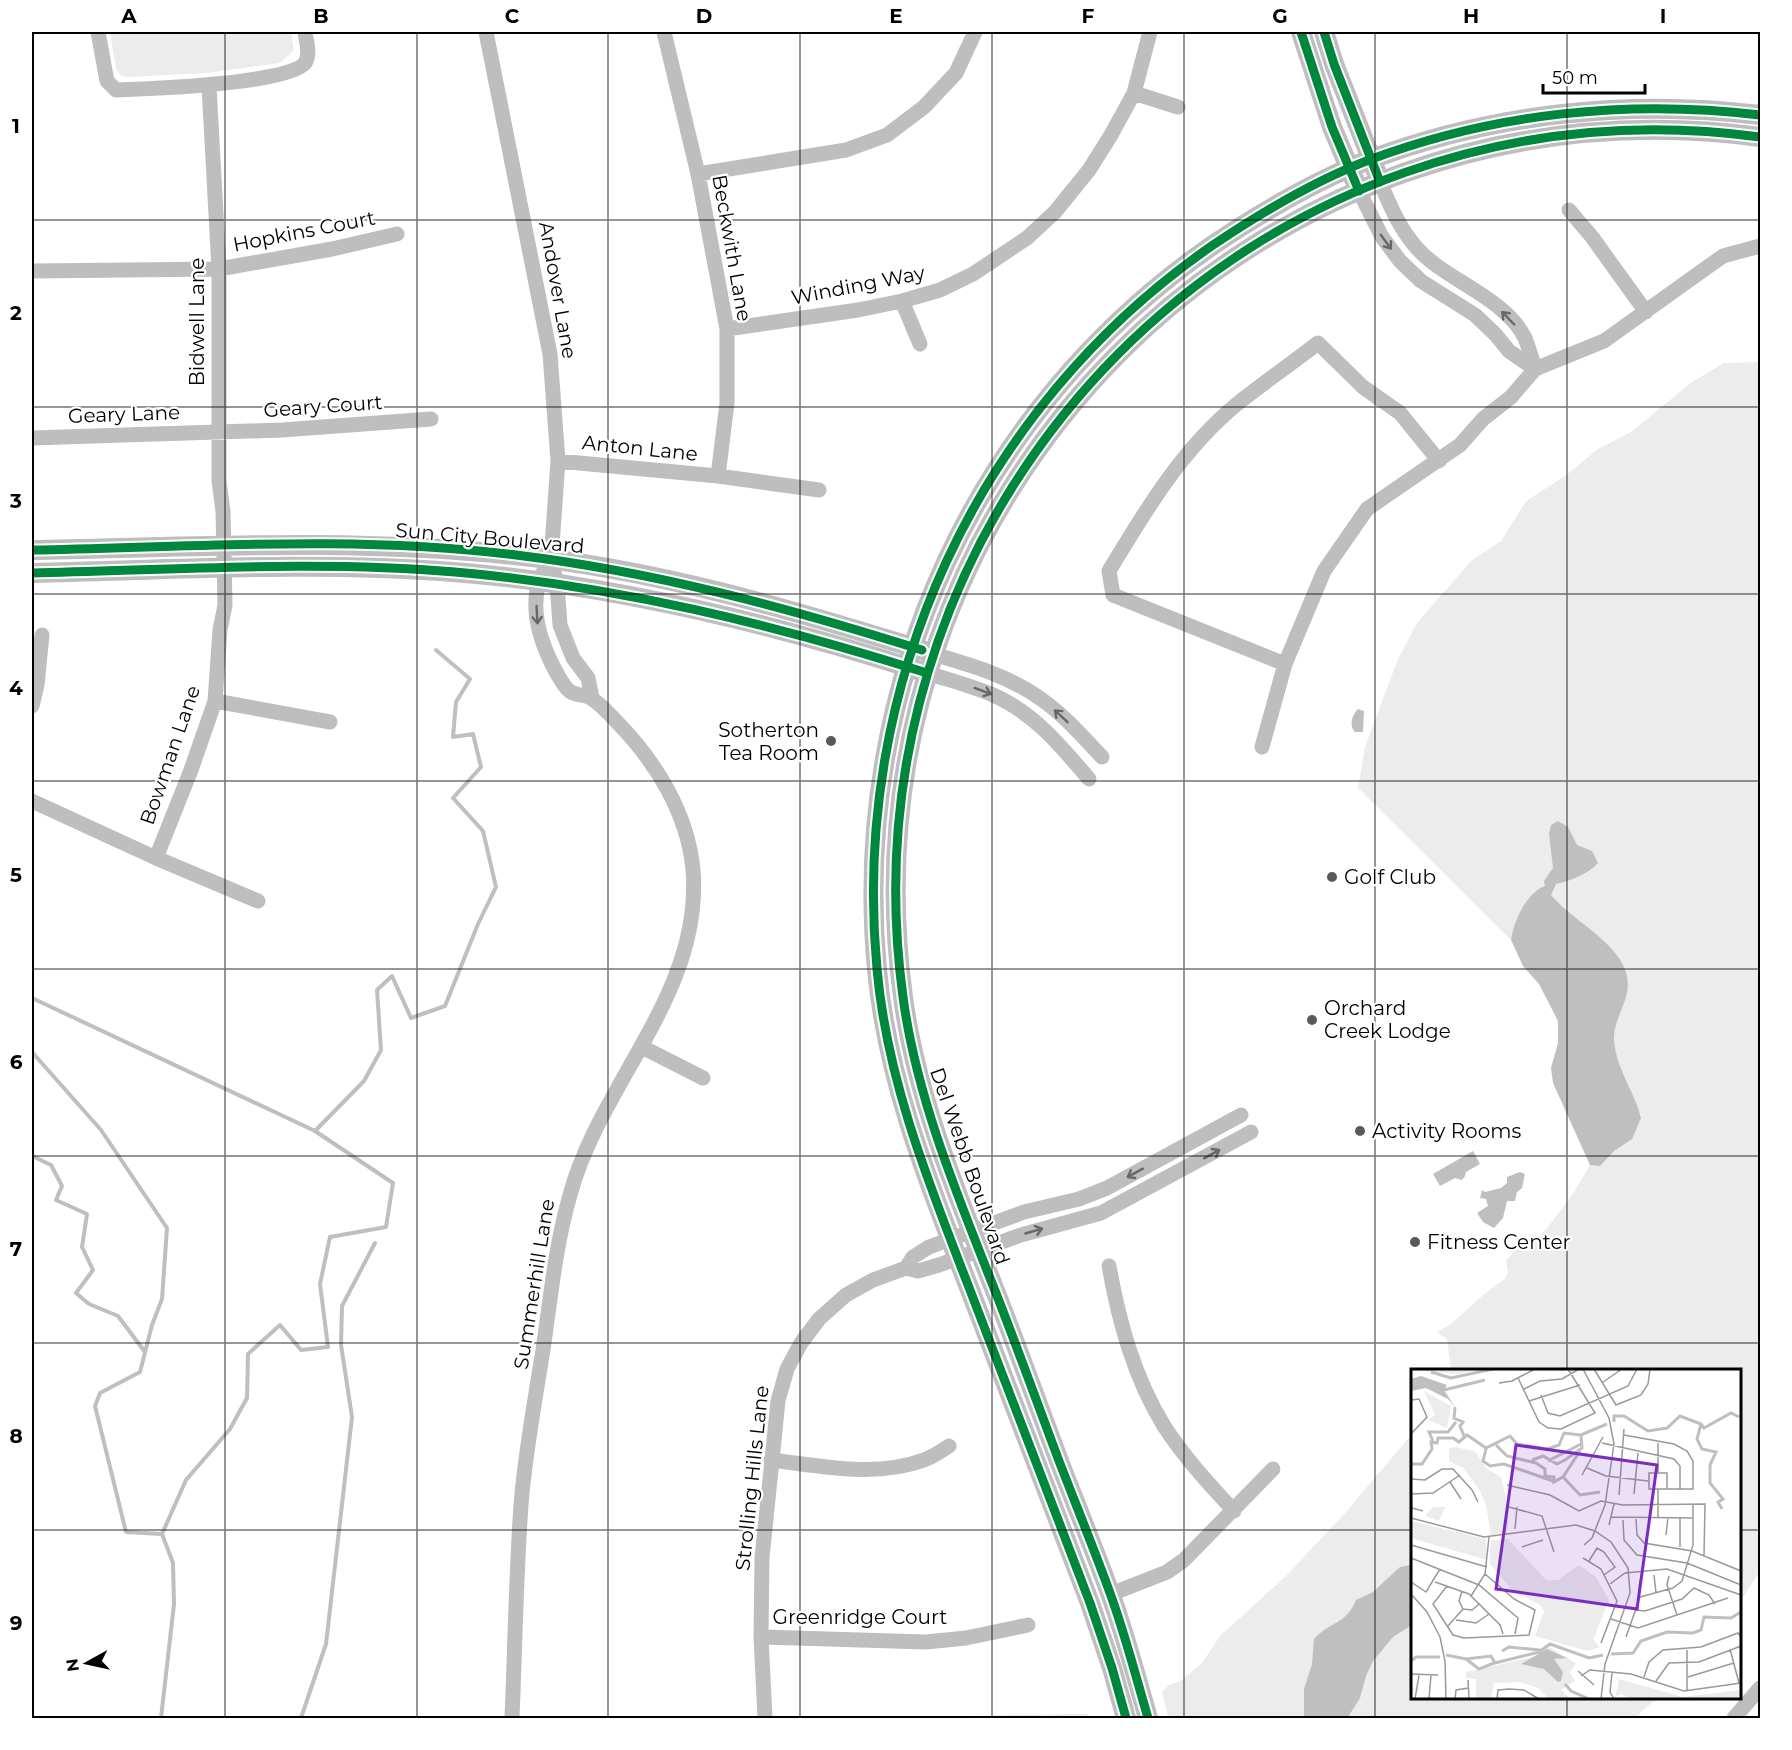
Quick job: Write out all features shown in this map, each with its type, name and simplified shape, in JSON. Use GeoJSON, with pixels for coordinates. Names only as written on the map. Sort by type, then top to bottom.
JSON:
{"type":"FeatureCollection","features":[{"type":"Feature","properties":{"kind":"street"},"geometry":{"type":"LineString","coordinates":[[98,32],[107,81],[116,90],[209,86],[288,72],[303,65],[308,57],[305,32]]}},
{"type":"Feature","properties":{"kind":"street","name":"Andover Lane"},"geometry":{"type":"LineString","coordinates":[[486,32],[550,354],[558,461],[551,560]]}},
{"type":"Feature","properties":{"kind":"street","name":"Beckwith Lane"},"geometry":{"type":"LineString","coordinates":[[664,32],[698,174],[727,329],[727,403],[718,476]]}},
{"type":"Feature","properties":{"kind":"street"},"geometry":{"type":"LineString","coordinates":[[698,174],[846,150],[887,135],[924,107],[956,73],[975,32]]}},
{"type":"Feature","properties":{"kind":"street","name":"Winding Way"},"geometry":{"type":"LineString","coordinates":[[727,329],[902,301],[940,290],[973,274],[1027,238],[1054,212],[1089,170],[1134,93],[1150,32]]}},
{"type":"Feature","properties":{"kind":"street"},"geometry":{"type":"LineString","coordinates":[[1301,32],[1332,127],[1378,230],[1400,261],[1421,281],[1475,315],[1509,351],[1535,369]]}},
{"type":"Feature","properties":{"kind":"street"},"geometry":{"type":"LineString","coordinates":[[1324,32],[1334,64],[1380,182],[1400,226],[1416,247],[1435,265],[1488,299],[1511,320],[1525,337],[1535,369]]}},
{"type":"Feature","properties":{"kind":"street","name":"Bidwell Lane"},"geometry":{"type":"LineString","coordinates":[[209,86],[219,269],[219,481],[224,557]]}},
{"type":"Feature","properties":{"kind":"street"},"geometry":{"type":"LineString","coordinates":[[1134,93],[1178,107]]}},
{"type":"Feature","properties":{"kind":"street","name":"Del Webb Boulevard"},"geometry":{"type":"LineString","coordinates":[[1126,1719],[1090,1603],[912,1135],[897,1083],[881,1007],[873,885],[878,800],[884,753],[894,710],[925,610],[949,555],[981,495],[1026,427],[1073,368],[1104,336],[1168,278],[1273,207],[1371,159],[1469,130],[1512,121],[1576,112],[1649,107],[1715,109],[1761,115]]}},
{"type":"Feature","properties":{"kind":"street","name":"Del Webb Boulevard"},"geometry":{"type":"LineString","coordinates":[[1148,1719],[1111,1594],[934,1128],[919,1079],[903,1002],[896,938],[895,885],[901,792],[911,736],[927,673],[946,617],[973,555],[1000,506],[1044,440],[1092,381],[1152,321],[1216,270],[1283,227],[1380,182],[1439,161],[1516,143],[1578,134],[1651,129],[1761,137]]}},
{"type":"Feature","properties":{"kind":"street"},"geometry":{"type":"LineString","coordinates":[[1569,210],[1592,237],[1646,312]]}},
{"type":"Feature","properties":{"kind":"street","name":"Hopkins Court"},"geometry":{"type":"LineString","coordinates":[[32,271],[219,269],[332,249],[397,234]]}},
{"type":"Feature","properties":{"kind":"street"},"geometry":{"type":"LineString","coordinates":[[1262,747],[1285,664],[1324,571],[1367,509],[1460,445],[1483,419],[1510,397],[1535,369],[1604,341],[1723,256],[1761,246]]}},
{"type":"Feature","properties":{"kind":"street"},"geometry":{"type":"LineString","coordinates":[[902,301],[920,344]]}},
{"type":"Feature","properties":{"kind":"street"},"geometry":{"type":"LineString","coordinates":[[1285,664],[1113,594],[1109,571],[1154,496],[1193,448],[1236,405],[1318,343],[1363,387],[1400,413],[1439,461]]}},
{"type":"Feature","properties":{"kind":"street","name":"Geary Court"},"geometry":{"type":"LineString","coordinates":[[219,432],[431,420]]}},
{"type":"Feature","properties":{"kind":"street","name":"Geary Lane"},"geometry":{"type":"LineString","coordinates":[[32,438],[219,432]]}},
{"type":"Feature","properties":{"kind":"street","name":"Anton Lane"},"geometry":{"type":"LineString","coordinates":[[558,461],[718,476],[819,489]]}},
{"type":"Feature","properties":{"kind":"street","name":"Sun City Boulevard"},"geometry":{"type":"LineString","coordinates":[[32,573],[224,557],[325,544],[408,546],[503,554],[637,573],[692,585],[813,617],[933,654]]}},
{"type":"Feature","properties":{"kind":"street","name":"Sun City Boulevard"},"geometry":{"type":"LineString","coordinates":[[32,550],[224,557],[325,567],[456,572],[548,583],[687,606],[868,654],[927,673]]}},
{"type":"Feature","properties":{"kind":"street","name":"Bowman Lane"},"geometry":{"type":"LineString","coordinates":[[156,858],[191,770],[215,701],[220,630],[225,605],[224,557]]}},
{"type":"Feature","properties":{"kind":"street","name":"Summerhill Lane"},"geometry":{"type":"LineString","coordinates":[[512,1719],[521,1503],[557,1252],[570,1194],[588,1145],[642,1047],[683,958],[692,918],[693,870],[685,830],[670,793],[648,758],[618,723],[592,698],[570,692],[558,676],[547,653],[540,634],[536,611],[548,583],[551,560]]}},
{"type":"Feature","properties":{"kind":"street","name":"Summerhill Lane"},"geometry":{"type":"LineString","coordinates":[[548,583],[563,635],[576,663],[588,678],[592,698]]}},
{"type":"Feature","properties":{"kind":"street"},"geometry":{"type":"LineString","coordinates":[[32,706],[37,685],[42,635]]}},
{"type":"Feature","properties":{"kind":"street"},"geometry":{"type":"LineString","coordinates":[[933,654],[1001,676],[1022,686],[1060,714],[1102,757]]}},
{"type":"Feature","properties":{"kind":"street"},"geometry":{"type":"LineString","coordinates":[[927,673],[993,695],[1012,705],[1046,730],[1089,779]]}},
{"type":"Feature","properties":{"kind":"street"},"geometry":{"type":"LineString","coordinates":[[215,701],[330,722]]}},
{"type":"Feature","properties":{"kind":"street"},"geometry":{"type":"LineString","coordinates":[[32,801],[156,858],[258,901]]}},
{"type":"Feature","properties":{"kind":"street"},"geometry":{"type":"LineString","coordinates":[[642,1047],[703,1078]]}},
{"type":"Feature","properties":{"kind":"street","name":"Strolling Hills Lane"},"geometry":{"type":"LineString","coordinates":[[906,1268],[913,1257],[929,1247],[1024,1212],[1079,1199],[1107,1188],[1241,1114]]}},
{"type":"Feature","properties":{"kind":"street","name":"Strolling Hills Lane"},"geometry":{"type":"LineString","coordinates":[[765,1719],[761,1637],[762,1558],[778,1401],[787,1368],[801,1343],[819,1319],[846,1296],[873,1280],[906,1268],[918,1271],[1037,1230],[1101,1214],[1251,1132]]}},
{"type":"Feature","properties":{"kind":"street"},"geometry":{"type":"LineString","coordinates":[[1109,1266],[1117,1314],[1126,1343],[1163,1425],[1190,1462],[1234,1511]]}},
{"type":"Feature","properties":{"kind":"street"},"geometry":{"type":"LineString","coordinates":[[771,1460],[861,1471],[894,1469],[926,1460],[949,1446]]}},
{"type":"Feature","properties":{"kind":"street"},"geometry":{"type":"LineString","coordinates":[[1111,1594],[1167,1572],[1184,1560],[1273,1469]]}},
{"type":"Feature","properties":{"kind":"street","name":"Greenridge Court"},"geometry":{"type":"LineString","coordinates":[[761,1637],[926,1642],[966,1638],[1028,1625]]}},
{"type":"Feature","properties":{"kind":"street"},"geometry":{"type":"LineString","coordinates":[[1734,1719],[1761,1688]]}},
{"type":"Feature","properties":{"kind":"shaded area"},"geometry":{"type":"Polygon","coordinates":[[[110,32],[291,32],[294,50],[280,63],[206,73],[130,77],[121,76],[116,69],[110,32]]]}},
{"type":"Feature","properties":{"kind":"shaded area"},"geometry":{"type":"Polygon","coordinates":[[[1760,362],[1760,1571],[1741,1600],[1741,1369],[1451,1369],[1447,1339],[1437,1332],[1451,1324],[1504,1279],[1508,1273],[1506,1261],[1523,1241],[1538,1238],[1548,1227],[1572,1195],[1590,1165],[1576,1015],[1511,940],[1358,788],[1365,747],[1398,659],[1417,623],[1471,561],[1501,541],[1526,501],[1565,476],[1598,449],[1631,432],[1692,382],[1724,363],[1760,362]]]}},
{"type":"Feature","properties":{"kind":"shaded area"},"geometry":{"type":"Polygon","coordinates":[[[1358,709],[1364,711],[1363,732],[1355,732],[1352,726],[1353,717],[1358,709]]]}},
{"type":"Feature","properties":{"kind":"shaded area"},"geometry":{"type":"Polygon","coordinates":[[[1558,821],[1568,827],[1577,845],[1592,851],[1598,863],[1578,876],[1556,884],[1551,895],[1609,946],[1623,965],[1627,976],[1626,995],[1615,1030],[1615,1051],[1641,1118],[1632,1139],[1614,1151],[1600,1166],[1590,1165],[1553,1083],[1551,1068],[1558,1043],[1558,1021],[1539,984],[1523,966],[1511,940],[1522,908],[1532,895],[1545,886],[1544,881],[1553,868],[1549,834],[1551,825],[1558,821]]]}},
{"type":"Feature","properties":{"kind":"shaded area"},"geometry":{"type":"Polygon","coordinates":[[[1473,1151],[1480,1164],[1466,1172],[1462,1180],[1455,1178],[1440,1186],[1433,1174],[1473,1151]]]}},
{"type":"Feature","properties":{"kind":"shaded area"},"geometry":{"type":"Polygon","coordinates":[[[1520,1172],[1525,1174],[1522,1188],[1517,1192],[1515,1201],[1507,1201],[1503,1218],[1494,1228],[1483,1222],[1477,1213],[1488,1206],[1486,1199],[1480,1198],[1482,1190],[1485,1192],[1501,1188],[1507,1183],[1507,1177],[1520,1172]]]}},
{"type":"Feature","properties":{"kind":"shaded area"},"geometry":{"type":"Polygon","coordinates":[[[1411,1435],[1411,1699],[1656,1699],[1635,1718],[1168,1718],[1162,1692],[1169,1685],[1182,1680],[1202,1663],[1220,1636],[1286,1576],[1345,1513],[1411,1435]]]}},
{"type":"Feature","properties":{"kind":"shaded area"},"geometry":{"type":"Polygon","coordinates":[[[1411,1565],[1411,1626],[1393,1637],[1373,1661],[1360,1698],[1347,1718],[1304,1718],[1304,1689],[1312,1664],[1314,1639],[1348,1614],[1356,1600],[1373,1592],[1400,1567],[1411,1565]]]}},
{"type":"Feature","properties":{"kind":"shaded area"},"geometry":{"type":"Polygon","coordinates":[[[1087,1714],[1091,1718],[935,1718],[964,1716],[1087,1714]]]}},
{"type":"Feature","properties":{"kind":"waterway"},"geometry":{"type":"LineString","coordinates":[[161,1718],[174,1604],[173,1563],[162,1534],[186,1480],[230,1429],[247,1398],[248,1354],[280,1325],[301,1350],[328,1347],[320,1284],[330,1237],[386,1227],[393,1183],[315,1131],[364,1081],[381,1050],[377,990],[392,976],[411,1018],[445,1006],[478,924],[496,887],[483,831],[453,798],[481,767],[473,734],[453,737],[456,702],[470,679],[436,650]]}},
{"type":"Feature","properties":{"kind":"waterway"},"geometry":{"type":"LineString","coordinates":[[32,998],[315,1131]]}},
{"type":"Feature","properties":{"kind":"waterway"},"geometry":{"type":"LineString","coordinates":[[32,1052],[101,1130],[167,1228],[162,1299],[152,1325],[140,1372],[100,1393],[95,1406],[126,1532],[162,1534]]}},
{"type":"Feature","properties":{"kind":"waterway"},"geometry":{"type":"LineString","coordinates":[[32,1156],[51,1165],[62,1186],[56,1200],[87,1214],[82,1247],[93,1270],[76,1293],[89,1304],[118,1316],[145,1352]]}},
{"type":"Feature","properties":{"kind":"waterway"},"geometry":{"type":"LineString","coordinates":[[301,1718],[326,1644],[352,1417],[341,1345],[342,1306],[375,1243]]}},
{"type":"Feature","properties":{"kind":"cycle path"},"geometry":{"type":"LineString","coordinates":[[1301,32],[1332,127],[1359,191]]}},
{"type":"Feature","properties":{"kind":"cycle path"},"geometry":{"type":"LineString","coordinates":[[1324,32],[1334,64],[1380,182]]}},
{"type":"Feature","properties":{"kind":"cycle path"},"geometry":{"type":"LineString","coordinates":[[1126,1718],[1090,1603],[912,1133],[900,1093],[882,1011],[877,969],[874,863],[885,759],[909,658],[946,562],[996,471],[1057,387],[1130,311],[1213,245],[1289,198],[1369,160],[1416,144],[1513,121],[1612,110],[1711,110],[1760,115]]}},
{"type":"Feature","properties":{"kind":"cycle path"},"geometry":{"type":"LineString","coordinates":[[1148,1718],[1110,1593],[938,1140],[909,1033],[903,997],[900,814],[938,642],[1012,487],[1118,354],[1251,247],[1405,172],[1577,134],[1760,137]]}},
{"type":"Feature","properties":{"kind":"cycle path"},"geometry":{"type":"LineString","coordinates":[[32,550],[335,544],[396,545],[516,555],[671,581],[772,606],[922,650]]}},
{"type":"Feature","properties":{"kind":"cycle path"},"geometry":{"type":"LineString","coordinates":[[32,573],[297,566],[403,568],[515,578],[694,609],[753,623],[927,673]]}},
{"type":"Feature","properties":{"kind":"place","name":"Sotherton Tea Room"},"geometry":{"type":"Point","coordinates":[831,741]}},
{"type":"Feature","properties":{"kind":"place","name":"Golf Club"},"geometry":{"type":"Point","coordinates":[1332,877]}},
{"type":"Feature","properties":{"kind":"place","name":"Orchard Creek Lodge"},"geometry":{"type":"Point","coordinates":[1312,1020]}},
{"type":"Feature","properties":{"kind":"place","name":"Activity Rooms"},"geometry":{"type":"Point","coordinates":[1360,1131]}},
{"type":"Feature","properties":{"kind":"place","name":"Fitness Center"},"geometry":{"type":"Point","coordinates":[1415,1242]}}]}
